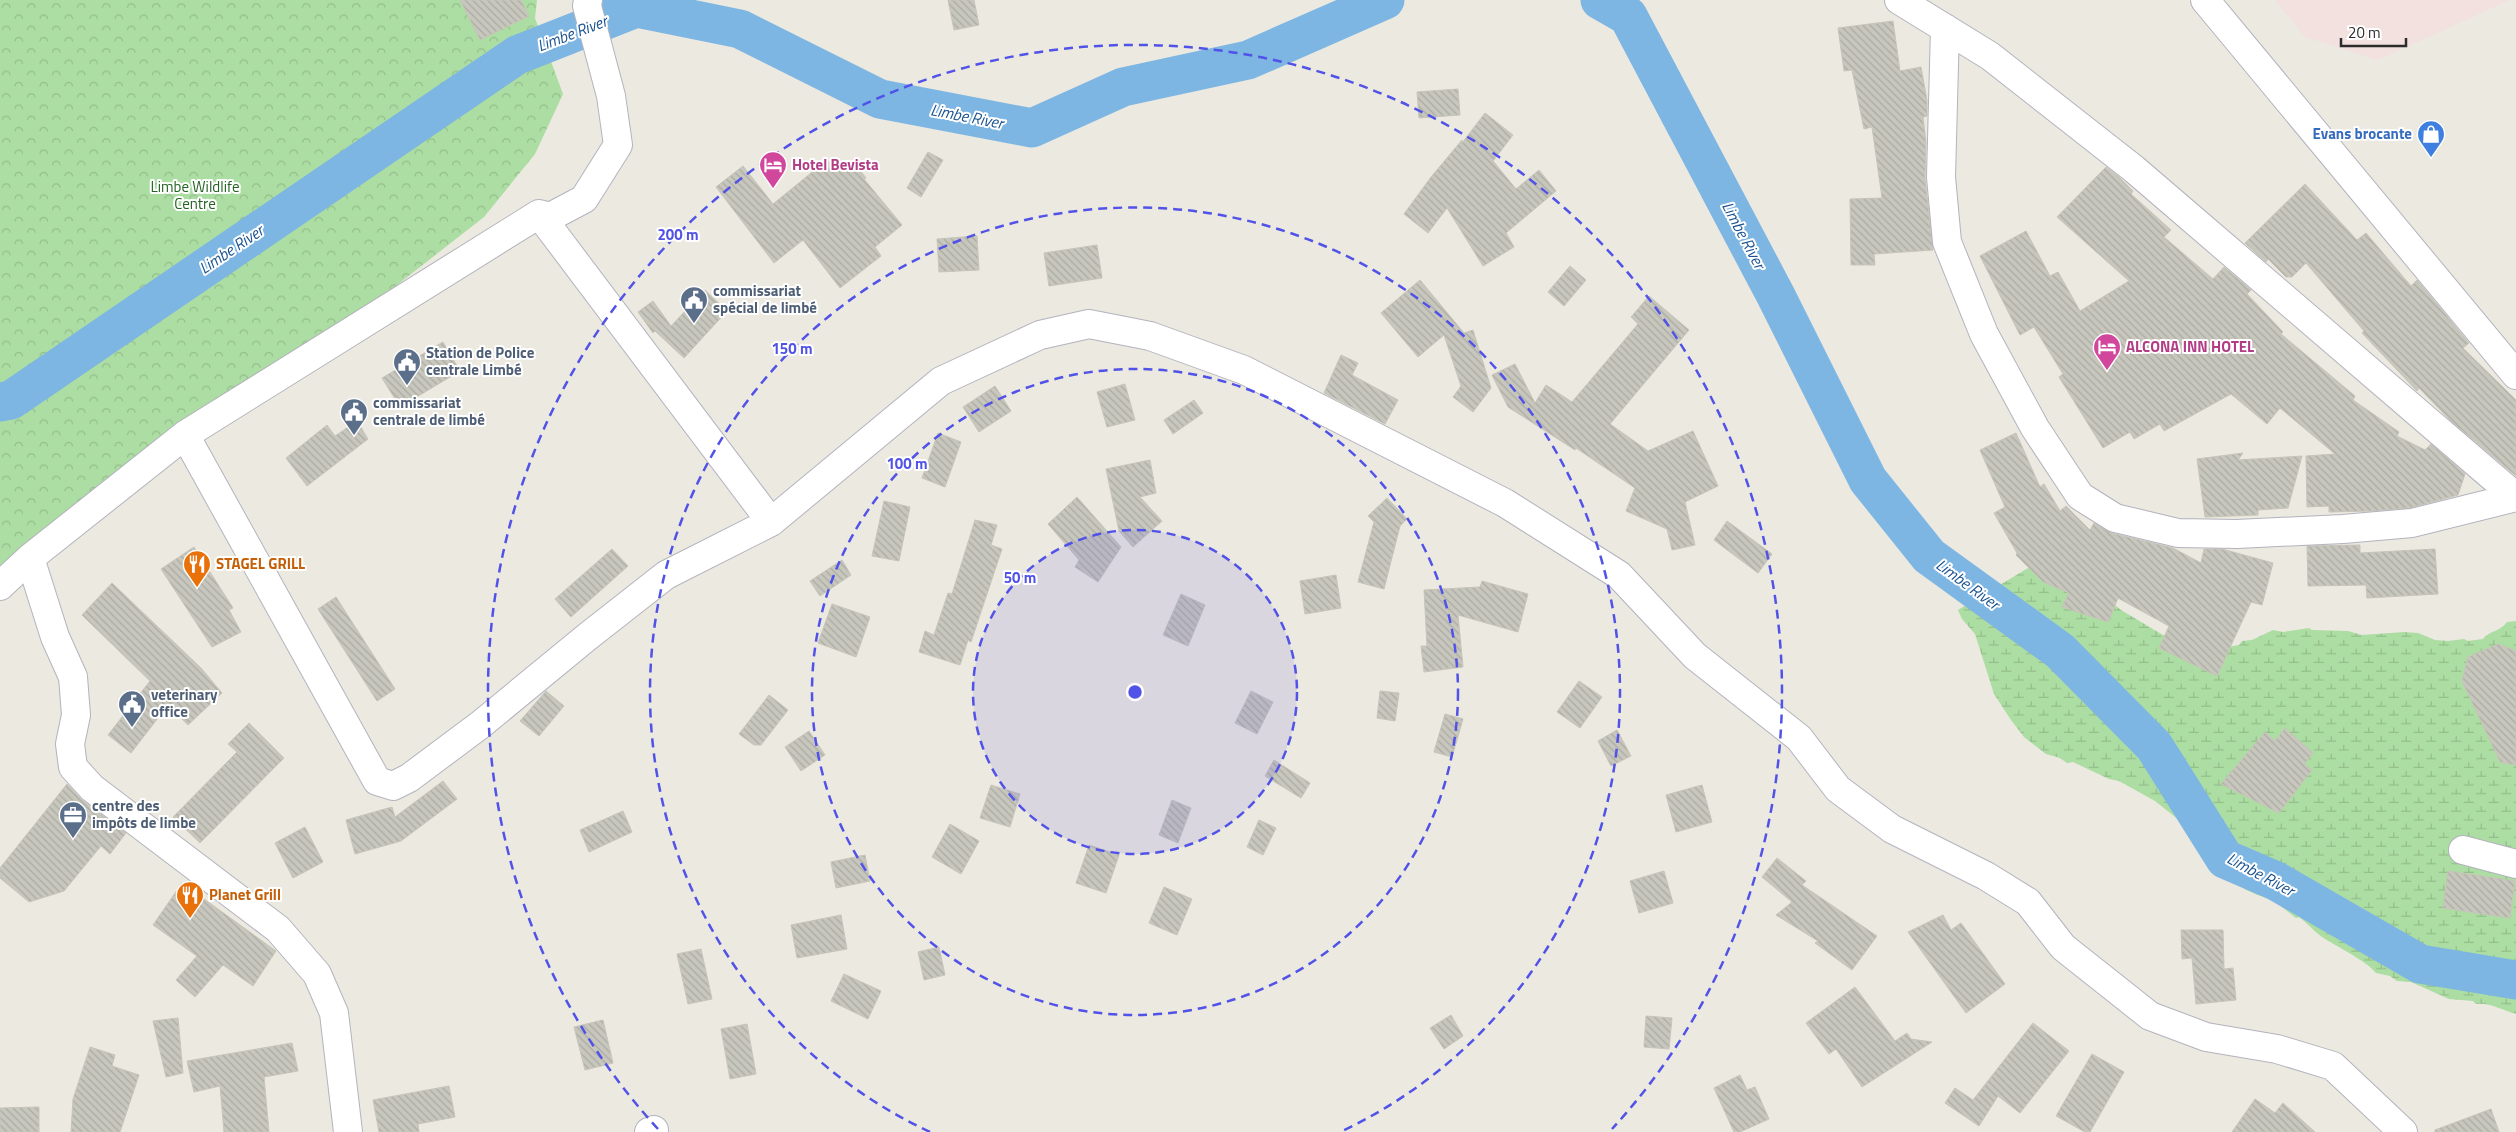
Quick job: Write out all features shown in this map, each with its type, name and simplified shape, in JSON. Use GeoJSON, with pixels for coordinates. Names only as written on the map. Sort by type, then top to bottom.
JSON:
{"type":"FeatureCollection","features":[{"type":"Feature","properties":{"kind":"street"},"geometry":{"type":"LineString","coordinates":[[1899,0],[1990,56],[2134,169],[2516,497]]}},
{"type":"Feature","properties":{"kind":"street"},"geometry":{"type":"LineString","coordinates":[[2205,0],[2515,371]]}},
{"type":"Feature","properties":{"kind":"street"},"geometry":{"type":"LineString","coordinates":[[0,586],[30,558],[185,435],[539,214],[550,217],[584,199],[618,145],[602,57],[588,3]]}},
{"type":"Feature","properties":{"kind":"street"},"geometry":{"type":"LineString","coordinates":[[1945,28],[1941,177],[1948,242],[1984,334],[2035,428],[2080,496],[2115,518],[2178,532],[2237,534],[2343,529],[2412,523],[2516,497]]}},
{"type":"Feature","properties":{"kind":"street"},"geometry":{"type":"LineString","coordinates":[[539,214],[771,522]]}},
{"type":"Feature","properties":{"kind":"street"},"geometry":{"type":"LineString","coordinates":[[185,435],[377,782],[393,786],[410,778],[480,725],[666,575],[771,522],[941,381],[1040,334],[1089,324],[1150,336],[1244,370],[1505,503],[1619,575],[1695,656],[1799,738],[1838,789],[1892,829],[1986,876],[2028,902],[2063,947],[2150,1016],[2206,1037],[2277,1049],[2333,1066],[2403,1132]]}},
{"type":"Feature","properties":{"kind":"street"},"geometry":{"type":"LineString","coordinates":[[30,558],[55,637],[73,677],[76,714],[70,744],[73,767],[92,788],[278,929],[317,974],[334,1013],[348,1132]]}},
{"type":"Feature","properties":{"kind":"street"},"geometry":{"type":"LineString","coordinates":[[2463,850],[2516,864]]}},
{"type":"Feature","properties":{"kind":"shaded area"},"geometry":{"type":"Polygon","coordinates":[[[2275,0],[2510,0],[2378,60],[2305,37],[2275,0]]]}},
{"type":"Feature","properties":{"kind":"green space","name":"Limbe Wildlife Centre"},"geometry":{"type":"Polygon","coordinates":[[[0,0],[537,0],[535,18],[563,94],[535,154],[484,217],[0,595],[0,0]]]}},
{"type":"Feature","properties":{"kind":"green space"},"geometry":{"type":"Polygon","coordinates":[[[2053,553],[2121,610],[2163,635],[2211,650],[2239,645],[2242,641],[2252,640],[2273,630],[2283,632],[2309,628],[2312,630],[2348,631],[2362,635],[2418,633],[2435,640],[2464,639],[2468,641],[2483,639],[2507,622],[2516,621],[2516,1014],[2492,1005],[2449,999],[2411,982],[2397,981],[2390,976],[2376,973],[2359,959],[2322,937],[2299,917],[2296,918],[2279,905],[2237,883],[2222,860],[2221,855],[2213,850],[2213,847],[2155,801],[2119,781],[2109,779],[2073,762],[2067,763],[2060,758],[2046,754],[2024,737],[1994,694],[1975,634],[1962,619],[1958,610],[2053,553]]]}},
{"type":"Feature","properties":{"kind":"building"},"geometry":{"type":"Polygon","coordinates":[[[460,0],[521,0],[529,16],[480,40],[460,0]]]}},
{"type":"Feature","properties":{"kind":"building"},"geometry":{"type":"Polygon","coordinates":[[[948,0],[974,0],[979,25],[954,30],[948,0]]]}},
{"type":"Feature","properties":{"kind":"building"},"geometry":{"type":"Polygon","coordinates":[[[1893,21],[1900,71],[1921,67],[1927,100],[1927,116],[1923,117],[1926,142],[1925,178],[1933,250],[1874,254],[1875,265],[1851,265],[1850,199],[1882,198],[1872,127],[1864,129],[1852,70],[1844,71],[1838,28],[1893,21]]]}},
{"type":"Feature","properties":{"kind":"building"},"geometry":{"type":"Polygon","coordinates":[[[1458,89],[1460,115],[1419,118],[1417,92],[1458,89]]]}},
{"type":"Feature","properties":{"kind":"building"},"geometry":{"type":"Polygon","coordinates":[[[1485,113],[1513,135],[1493,161],[1516,189],[1539,170],[1556,191],[1506,233],[1514,247],[1483,266],[1447,208],[1428,233],[1404,214],[1431,177],[1462,140],[1462,143],[1485,113]]]}},
{"type":"Feature","properties":{"kind":"building"},"geometry":{"type":"Polygon","coordinates":[[[928,152],[943,160],[921,197],[907,188],[928,152]]]}},
{"type":"Feature","properties":{"kind":"building"},"geometry":{"type":"Polygon","coordinates":[[[827,160],[837,172],[853,162],[866,178],[864,179],[902,225],[875,247],[881,256],[840,288],[803,240],[774,263],[716,187],[743,166],[773,204],[827,160]]]}},
{"type":"Feature","properties":{"kind":"building"},"geometry":{"type":"Polygon","coordinates":[[[2106,167],[2133,191],[2131,194],[2171,230],[2164,237],[2213,279],[2224,267],[2251,290],[2247,294],[2283,332],[2281,334],[2355,396],[2353,400],[2399,432],[2397,436],[2425,450],[2431,444],[2465,474],[2458,495],[2409,508],[2329,512],[2329,506],[2307,507],[2306,456],[2335,454],[2280,408],[2267,424],[2231,394],[2164,431],[2160,424],[2134,439],[2130,432],[2103,448],[2059,377],[2063,374],[2034,327],[2020,335],[1980,256],[2026,231],[2050,276],[2058,272],[2080,311],[2129,281],[2057,217],[2106,167]]]}},
{"type":"Feature","properties":{"kind":"building"},"geometry":{"type":"Polygon","coordinates":[[[2305,184],[2357,240],[2366,233],[2411,286],[2417,280],[2469,343],[2463,348],[2516,400],[2516,476],[2452,422],[2419,388],[2417,391],[2362,333],[2364,331],[2306,263],[2292,277],[2286,277],[2268,259],[2266,262],[2245,243],[2305,184]]]}},
{"type":"Feature","properties":{"kind":"building"},"geometry":{"type":"Polygon","coordinates":[[[977,236],[979,270],[939,272],[937,239],[977,236]]]}},
{"type":"Feature","properties":{"kind":"building"},"geometry":{"type":"Polygon","coordinates":[[[1097,245],[1102,278],[1049,286],[1044,253],[1097,245]]]}},
{"type":"Feature","properties":{"kind":"building"},"geometry":{"type":"Polygon","coordinates":[[[1570,266],[1586,280],[1564,306],[1548,292],[1570,266]]]}},
{"type":"Feature","properties":{"kind":"building"},"geometry":{"type":"Polygon","coordinates":[[[1420,280],[1464,333],[1473,330],[1491,388],[1473,412],[1453,397],[1461,386],[1444,335],[1418,357],[1381,313],[1420,280]]]}},
{"type":"Feature","properties":{"kind":"building","name":"commissariat spécial de limbé"},"geometry":{"type":"Polygon","coordinates":[[[705,290],[727,311],[684,358],[655,331],[653,333],[638,312],[653,301],[671,326],[705,290]]]}},
{"type":"Feature","properties":{"kind":"building"},"geometry":{"type":"Polygon","coordinates":[[[1649,296],[1689,330],[1610,424],[1648,451],[1693,431],[1718,486],[1685,502],[1695,545],[1672,550],[1667,529],[1626,511],[1635,488],[1576,448],[1575,450],[1508,407],[1492,375],[1515,364],[1535,403],[1546,385],[1572,402],[1638,324],[1631,317],[1649,296]]]}},
{"type":"Feature","properties":{"kind":"building"},"geometry":{"type":"Polygon","coordinates":[[[443,342],[460,371],[400,407],[382,378],[443,342]]]}},
{"type":"Feature","properties":{"kind":"building"},"geometry":{"type":"Polygon","coordinates":[[[1341,355],[1358,363],[1352,375],[1398,400],[1385,424],[1324,393],[1341,355]]]}},
{"type":"Feature","properties":{"kind":"building"},"geometry":{"type":"Polygon","coordinates":[[[1125,384],[1135,420],[1107,427],[1097,392],[1125,384]]]}},
{"type":"Feature","properties":{"kind":"building"},"geometry":{"type":"Polygon","coordinates":[[[995,386],[1011,411],[979,432],[963,407],[995,386]]]}},
{"type":"Feature","properties":{"kind":"building"},"geometry":{"type":"Polygon","coordinates":[[[1194,400],[1203,413],[1173,434],[1164,420],[1194,400]]]}},
{"type":"Feature","properties":{"kind":"building"},"geometry":{"type":"Polygon","coordinates":[[[357,421],[368,439],[307,486],[286,458],[327,425],[335,436],[357,421]]]}},
{"type":"Feature","properties":{"kind":"building"},"geometry":{"type":"Polygon","coordinates":[[[938,433],[961,442],[945,487],[922,478],[938,433]]]}},
{"type":"Feature","properties":{"kind":"building"},"geometry":{"type":"Polygon","coordinates":[[[2016,433],[2040,487],[2044,484],[2060,511],[2066,506],[2090,530],[2094,523],[2111,533],[2173,548],[2201,563],[2204,549],[2222,549],[2273,563],[2262,605],[2251,602],[2217,676],[2159,648],[2169,626],[2118,598],[2108,622],[2062,607],[2069,593],[2043,582],[2016,555],[2017,553],[1994,513],[2005,507],[1980,450],[2016,433]]]}},
{"type":"Feature","properties":{"kind":"building"},"geometry":{"type":"Polygon","coordinates":[[[2243,453],[2238,460],[2302,456],[2288,508],[2258,510],[2258,515],[2205,517],[2197,459],[2243,453]]]}},
{"type":"Feature","properties":{"kind":"building"},"geometry":{"type":"Polygon","coordinates":[[[1150,460],[1156,493],[1140,497],[1162,521],[1133,547],[1119,531],[1106,469],[1150,460]]]}},
{"type":"Feature","properties":{"kind":"building"},"geometry":{"type":"Polygon","coordinates":[[[1077,497],[1121,547],[1098,582],[1075,567],[1079,560],[1048,524],[1077,497]]]}},
{"type":"Feature","properties":{"kind":"building"},"geometry":{"type":"Polygon","coordinates":[[[1387,498],[1407,519],[1400,526],[1384,589],[1358,582],[1374,522],[1368,516],[1387,498]]]}},
{"type":"Feature","properties":{"kind":"building"},"geometry":{"type":"Polygon","coordinates":[[[884,501],[910,507],[899,561],[872,556],[884,501]]]}},
{"type":"Feature","properties":{"kind":"building"},"geometry":{"type":"Polygon","coordinates":[[[975,520],[997,525],[991,545],[1002,549],[971,642],[968,640],[960,665],[919,652],[925,631],[934,635],[948,593],[952,594],[975,520]]]}},
{"type":"Feature","properties":{"kind":"building"},"geometry":{"type":"Polygon","coordinates":[[[1727,521],[1772,554],[1758,573],[1714,540],[1727,521]]]}},
{"type":"Feature","properties":{"kind":"building"},"geometry":{"type":"Polygon","coordinates":[[[2360,545],[2360,553],[2435,549],[2438,594],[2367,598],[2366,585],[2308,586],[2307,546],[2360,545]]]}},
{"type":"Feature","properties":{"kind":"building","name":"STAGEL GRILL"},"geometry":{"type":"Polygon","coordinates":[[[194,547],[233,608],[229,610],[241,632],[212,647],[161,569],[194,547]]]}},
{"type":"Feature","properties":{"kind":"building"},"geometry":{"type":"Polygon","coordinates":[[[612,549],[628,566],[571,617],[555,599],[612,549]]]}},
{"type":"Feature","properties":{"kind":"building"},"geometry":{"type":"Polygon","coordinates":[[[842,560],[851,575],[820,596],[810,581],[842,560]]]}},
{"type":"Feature","properties":{"kind":"building"},"geometry":{"type":"Polygon","coordinates":[[[1336,575],[1341,608],[1305,614],[1300,581],[1336,575]]]}},
{"type":"Feature","properties":{"kind":"building"},"geometry":{"type":"Polygon","coordinates":[[[1482,581],[1528,594],[1518,632],[1458,615],[1463,667],[1424,672],[1421,646],[1427,646],[1424,590],[1480,587],[1482,581]]]}},
{"type":"Feature","properties":{"kind":"building"},"geometry":{"type":"Polygon","coordinates":[[[112,583],[201,668],[222,693],[188,725],[168,705],[131,753],[108,735],[150,681],[82,615],[112,583]]]}},
{"type":"Feature","properties":{"kind":"building"},"geometry":{"type":"Polygon","coordinates":[[[1181,594],[1205,605],[1188,646],[1163,635],[1181,594]]]}},
{"type":"Feature","properties":{"kind":"building"},"geometry":{"type":"Polygon","coordinates":[[[336,597],[395,689],[377,701],[318,609],[336,597]]]}},
{"type":"Feature","properties":{"kind":"building"},"geometry":{"type":"Polygon","coordinates":[[[832,604],[870,617],[856,657],[818,643],[832,604]]]}},
{"type":"Feature","properties":{"kind":"building"},"geometry":{"type":"Polygon","coordinates":[[[2498,644],[2516,651],[2516,765],[2500,762],[2462,681],[2468,657],[2498,644]]]}},
{"type":"Feature","properties":{"kind":"building"},"geometry":{"type":"Polygon","coordinates":[[[1579,681],[1602,697],[1580,728],[1557,712],[1579,681]]]}},
{"type":"Feature","properties":{"kind":"building"},"geometry":{"type":"Polygon","coordinates":[[[546,691],[564,706],[539,736],[520,721],[546,691]]]}},
{"type":"Feature","properties":{"kind":"building"},"geometry":{"type":"Polygon","coordinates":[[[1251,691],[1273,702],[1257,734],[1235,723],[1251,691]]]}},
{"type":"Feature","properties":{"kind":"building"},"geometry":{"type":"Polygon","coordinates":[[[1380,691],[1399,693],[1395,721],[1377,718],[1380,691]]]}},
{"type":"Feature","properties":{"kind":"building"},"geometry":{"type":"Polygon","coordinates":[[[769,695],[788,710],[761,745],[754,745],[739,734],[769,695]]]}},
{"type":"Feature","properties":{"kind":"building"},"geometry":{"type":"Polygon","coordinates":[[[1445,714],[1463,719],[1452,757],[1434,752],[1445,714]]]}},
{"type":"Feature","properties":{"kind":"building"},"geometry":{"type":"Polygon","coordinates":[[[249,723],[284,758],[200,843],[173,817],[237,752],[228,744],[249,723]]]}},
{"type":"Feature","properties":{"kind":"building"},"geometry":{"type":"Polygon","coordinates":[[[2285,728],[2313,753],[2304,764],[2312,770],[2279,813],[2221,784],[2265,732],[2275,741],[2285,728]]]}},
{"type":"Feature","properties":{"kind":"building"},"geometry":{"type":"Polygon","coordinates":[[[1617,730],[1631,756],[1611,766],[1598,741],[1617,730]]]}},
{"type":"Feature","properties":{"kind":"building"},"geometry":{"type":"Polygon","coordinates":[[[809,731],[825,755],[801,771],[785,747],[809,731]]]}},
{"type":"Feature","properties":{"kind":"building"},"geometry":{"type":"Polygon","coordinates":[[[1274,760],[1310,783],[1301,798],[1265,776],[1274,760]]]}},
{"type":"Feature","properties":{"kind":"building"},"geometry":{"type":"Polygon","coordinates":[[[443,781],[457,799],[401,841],[355,854],[346,820],[392,807],[395,817],[443,781]]]}},
{"type":"Feature","properties":{"kind":"building","name":"centre des impôts de limbe"},"geometry":{"type":"Polygon","coordinates":[[[67,784],[82,800],[126,833],[110,854],[101,846],[64,891],[29,902],[0,878],[0,868],[67,784]]]}},
{"type":"Feature","properties":{"kind":"building"},"geometry":{"type":"Polygon","coordinates":[[[991,785],[1020,794],[1010,827],[980,818],[991,785]]]}},
{"type":"Feature","properties":{"kind":"building"},"geometry":{"type":"Polygon","coordinates":[[[1702,785],[1712,822],[1676,832],[1666,795],[1702,785]]]}},
{"type":"Feature","properties":{"kind":"building"},"geometry":{"type":"Polygon","coordinates":[[[1172,800],[1191,808],[1178,843],[1159,835],[1172,800]]]}},
{"type":"Feature","properties":{"kind":"building"},"geometry":{"type":"Polygon","coordinates":[[[623,811],[632,832],[589,852],[580,830],[623,811]]]}},
{"type":"Feature","properties":{"kind":"building"},"geometry":{"type":"Polygon","coordinates":[[[1259,820],[1276,828],[1263,855],[1247,847],[1259,820]]]}},
{"type":"Feature","properties":{"kind":"building"},"geometry":{"type":"Polygon","coordinates":[[[950,824],[979,841],[961,874],[932,857],[950,824]]]}},
{"type":"Feature","properties":{"kind":"building"},"geometry":{"type":"Polygon","coordinates":[[[305,827],[323,862],[293,878],[275,843],[305,827]]]}},
{"type":"Feature","properties":{"kind":"building"},"geometry":{"type":"Polygon","coordinates":[[[1089,845],[1119,855],[1106,893],[1076,883],[1089,845]]]}},
{"type":"Feature","properties":{"kind":"building"},"geometry":{"type":"Polygon","coordinates":[[[865,855],[870,881],[836,888],[831,862],[865,855]]]}},
{"type":"Feature","properties":{"kind":"building"},"geometry":{"type":"Polygon","coordinates":[[[1777,858],[1806,881],[1802,885],[1877,936],[1852,970],[1815,943],[1818,941],[1776,915],[1792,902],[1762,877],[1777,858]]]}},
{"type":"Feature","properties":{"kind":"building"},"geometry":{"type":"Polygon","coordinates":[[[1664,871],[1673,903],[1639,913],[1630,881],[1664,871]]]}},
{"type":"Feature","properties":{"kind":"building"},"geometry":{"type":"Polygon","coordinates":[[[2448,871],[2515,881],[2510,918],[2443,908],[2448,871]]]}},
{"type":"Feature","properties":{"kind":"building"},"geometry":{"type":"Polygon","coordinates":[[[182,883],[276,951],[253,986],[223,965],[195,997],[176,980],[197,956],[153,925],[182,883]]]}},
{"type":"Feature","properties":{"kind":"building"},"geometry":{"type":"Polygon","coordinates":[[[1164,887],[1192,899],[1177,935],[1149,923],[1164,887]]]}},
{"type":"Feature","properties":{"kind":"building"},"geometry":{"type":"Polygon","coordinates":[[[841,915],[847,949],[797,958],[791,925],[841,915]]]}},
{"type":"Feature","properties":{"kind":"building"},"geometry":{"type":"Polygon","coordinates":[[[1943,915],[1951,930],[1961,923],[2005,984],[1966,1013],[1908,932],[1943,915]]]}},
{"type":"Feature","properties":{"kind":"building"},"geometry":{"type":"Polygon","coordinates":[[[2181,930],[2223,930],[2224,969],[2233,968],[2236,1000],[2196,1004],[2192,958],[2182,959],[2181,930]]]}},
{"type":"Feature","properties":{"kind":"building"},"geometry":{"type":"Polygon","coordinates":[[[939,947],[945,975],[924,980],[918,952],[939,947]]]}},
{"type":"Feature","properties":{"kind":"building"},"geometry":{"type":"Polygon","coordinates":[[[701,949],[712,999],[688,1004],[677,954],[701,949]]]}},
{"type":"Feature","properties":{"kind":"building"},"geometry":{"type":"Polygon","coordinates":[[[844,974],[881,991],[868,1019],[831,1001],[844,974]]]}},
{"type":"Feature","properties":{"kind":"building"},"geometry":{"type":"Polygon","coordinates":[[[1855,987],[1895,1041],[1907,1033],[1911,1039],[1932,1042],[1862,1087],[1836,1049],[1829,1054],[1806,1023],[1855,987]]]}},
{"type":"Feature","properties":{"kind":"building"},"geometry":{"type":"Polygon","coordinates":[[[1451,1015],[1463,1036],[1444,1049],[1430,1028],[1451,1015]]]}},
{"type":"Feature","properties":{"kind":"building"},"geometry":{"type":"Polygon","coordinates":[[[1646,1016],[1672,1018],[1669,1049],[1644,1047],[1646,1016]]]}},
{"type":"Feature","properties":{"kind":"building"},"geometry":{"type":"Polygon","coordinates":[[[178,1018],[183,1073],[166,1077],[153,1021],[178,1018]]]}},
{"type":"Feature","properties":{"kind":"building"},"geometry":{"type":"Polygon","coordinates":[[[603,1020],[613,1063],[585,1070],[574,1027],[603,1020]]]}},
{"type":"Feature","properties":{"kind":"building"},"geometry":{"type":"Polygon","coordinates":[[[2033,1023],[2069,1051],[2020,1113],[1998,1096],[1979,1126],[1945,1103],[1955,1088],[1973,1100],[2033,1023]]]}},
{"type":"Feature","properties":{"kind":"building"},"geometry":{"type":"Polygon","coordinates":[[[747,1024],[756,1074],[730,1079],[721,1029],[747,1024]]]}},
{"type":"Feature","properties":{"kind":"building"},"geometry":{"type":"Polygon","coordinates":[[[292,1043],[298,1071],[264,1077],[269,1132],[224,1132],[220,1086],[194,1092],[187,1061],[292,1043]]]}},
{"type":"Feature","properties":{"kind":"building"},"geometry":{"type":"Polygon","coordinates":[[[90,1047],[115,1055],[112,1066],[139,1075],[120,1132],[71,1132],[73,1099],[90,1047]]]}},
{"type":"Feature","properties":{"kind":"building"},"geometry":{"type":"Polygon","coordinates":[[[2092,1054],[2124,1072],[2090,1132],[2085,1132],[2056,1116],[2092,1054]]]}},
{"type":"Feature","properties":{"kind":"building"},"geometry":{"type":"Polygon","coordinates":[[[1740,1075],[1747,1090],[1755,1087],[1769,1119],[1740,1132],[1734,1132],[1714,1088],[1740,1075]]]}},
{"type":"Feature","properties":{"kind":"building"},"geometry":{"type":"Polygon","coordinates":[[[449,1086],[455,1117],[418,1124],[419,1132],[379,1132],[373,1100],[449,1086]]]}},
{"type":"Feature","properties":{"kind":"building"},"geometry":{"type":"Polygon","coordinates":[[[2255,1099],[2275,1113],[2283,1103],[2315,1132],[2232,1132],[2255,1099]]]}},
{"type":"Feature","properties":{"kind":"building"},"geometry":{"type":"Polygon","coordinates":[[[39,1107],[39,1132],[0,1132],[0,1108],[39,1107]]]}},
{"type":"Feature","properties":{"kind":"building"},"geometry":{"type":"Polygon","coordinates":[[[2491,1109],[2499,1132],[2435,1132],[2435,1130],[2491,1109]]]}},
{"type":"Feature","properties":{"kind":"waterway","name":"Limbe River"},"geometry":{"type":"LineString","coordinates":[[0,402],[11,400],[517,55],[636,8],[740,29],[880,99],[1032,128],[1123,87],[1248,60],[1385,0]]}},
{"type":"Feature","properties":{"kind":"waterway","name":"Limbe River"},"geometry":{"type":"LineString","coordinates":[[1600,0],[1628,16],[1776,296],[1868,480],[1929,556],[2060,651],[2154,746],[2225,859],[2276,881],[2420,964],[2516,980]]}},
{"type":"Feature","properties":{"kind":"place","name":"Evans brocante"},"geometry":{"type":"Point","coordinates":[2431,158]}},
{"type":"Feature","properties":{"kind":"place","name":"Hotel Bevista"},"geometry":{"type":"Point","coordinates":[773,189]}},
{"type":"Feature","properties":{"kind":"place","name":"commissariat spécial de limbé"},"geometry":{"type":"Point","coordinates":[694,324]}},
{"type":"Feature","properties":{"kind":"place","name":"ALCONA INN HOTEL"},"geometry":{"type":"Point","coordinates":[2107,371]}},
{"type":"Feature","properties":{"kind":"place","name":"Station de Police centrale Limbé"},"geometry":{"type":"Point","coordinates":[407,386]}},
{"type":"Feature","properties":{"kind":"place","name":"commissariat centrale de limbé"},"geometry":{"type":"Point","coordinates":[354,436]}},
{"type":"Feature","properties":{"kind":"place","name":"STAGEL GRILL"},"geometry":{"type":"Point","coordinates":[197,588]}},
{"type":"Feature","properties":{"kind":"place","name":"veterinary office"},"geometry":{"type":"Point","coordinates":[132,728]}},
{"type":"Feature","properties":{"kind":"place","name":"centre des impôts de limbe"},"geometry":{"type":"Point","coordinates":[73,839]}},
{"type":"Feature","properties":{"kind":"place","name":"Planet Grill"},"geometry":{"type":"Point","coordinates":[190,919]}}]}
